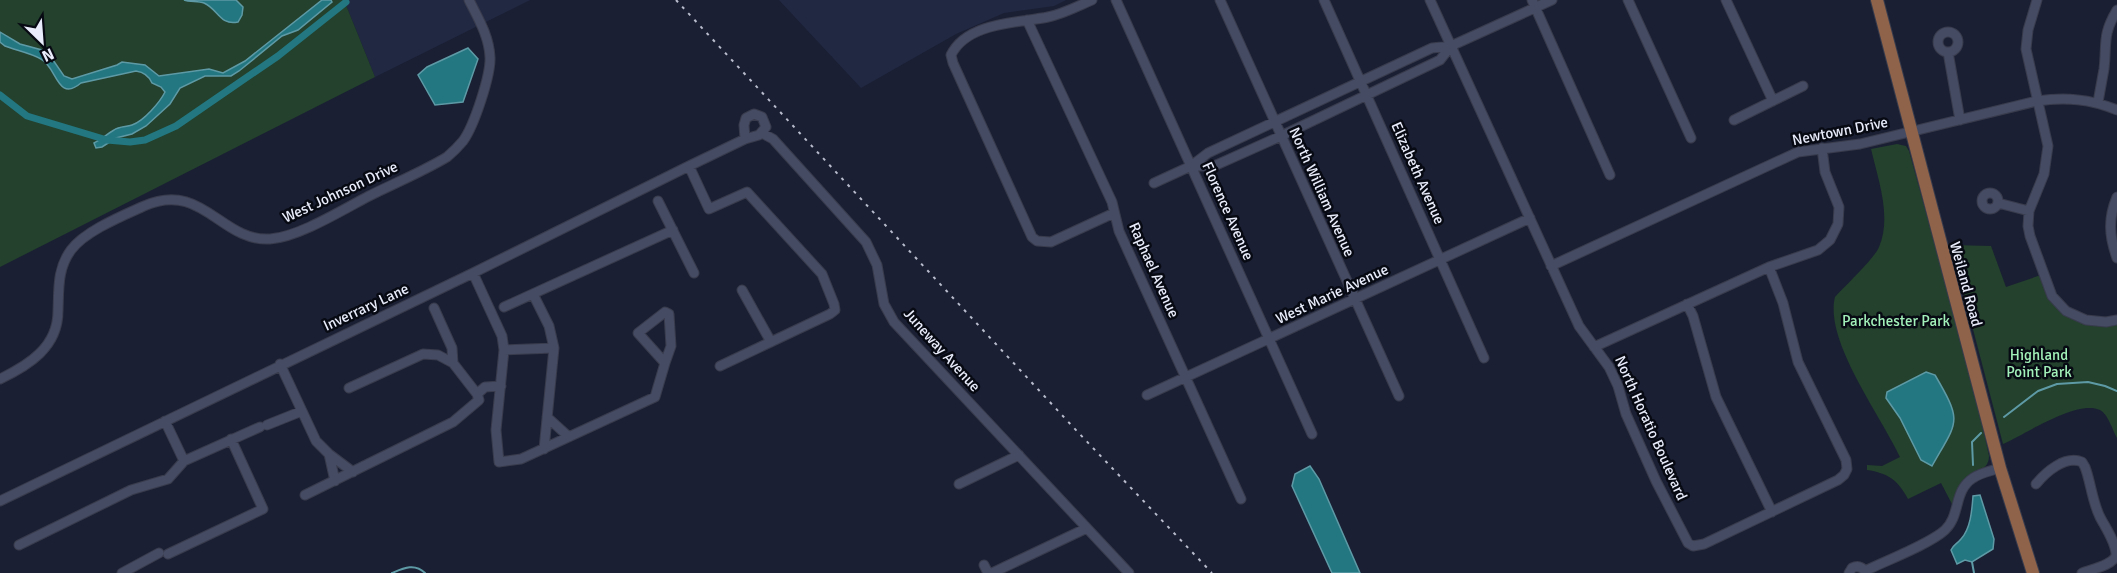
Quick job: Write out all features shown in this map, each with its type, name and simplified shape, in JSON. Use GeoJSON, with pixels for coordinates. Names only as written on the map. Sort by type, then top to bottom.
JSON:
{"type":"FeatureCollection","features":[{"type":"Feature","properties":{"kind":"main road","name":"Weiland Road"},"geometry":{"type":"LineString","coordinates":[[1877,0],[2000,468],[2033,573]]}},
{"type":"Feature","properties":{"kind":"street","name":"West Johnson Drive"},"geometry":{"type":"LineString","coordinates":[[0,379],[28,364],[50,342],[58,314],[58,284],[62,265],[71,249],[89,234],[145,206],[162,201],[189,202],[210,212],[238,232],[256,238],[271,239],[302,230],[447,157],[465,139],[489,76],[488,43],[483,27],[469,0]]}},
{"type":"Feature","properties":{"kind":"street"},"geometry":{"type":"LineString","coordinates":[[1092,0],[1057,15],[1003,23],[972,35],[960,43],[951,55],[1032,237],[1037,241],[1051,242],[1114,213]]}},
{"type":"Feature","properties":{"kind":"street","name":"Florence Avenue"},"geometry":{"type":"LineString","coordinates":[[1116,0],[1312,434]]}},
{"type":"Feature","properties":{"kind":"street","name":"North William Avenue"},"geometry":{"type":"LineString","coordinates":[[1220,0],[1399,396]]}},
{"type":"Feature","properties":{"kind":"street","name":"Elizabeth Avenue"},"geometry":{"type":"LineString","coordinates":[[1324,0],[1484,358]]}},
{"type":"Feature","properties":{"kind":"street","name":"North Horatio Boulevard"},"geometry":{"type":"LineString","coordinates":[[1430,0],[1579,326],[1609,367],[1618,386],[1626,414],[1656,481],[1688,543],[1694,546],[1704,544],[1838,480],[1847,469],[1846,460],[1838,442],[1798,362],[1783,303],[1768,267]]}},
{"type":"Feature","properties":{"kind":"street"},"geometry":{"type":"LineString","coordinates":[[1154,183],[1191,166],[1208,153],[1432,48],[1451,46],[1534,4],[1552,0]]}},
{"type":"Feature","properties":{"kind":"street"},"geometry":{"type":"LineString","coordinates":[[1628,0],[1691,138]]}},
{"type":"Feature","properties":{"kind":"street"},"geometry":{"type":"LineString","coordinates":[[1726,0],[1773,101]]}},
{"type":"Feature","properties":{"kind":"street"},"geometry":{"type":"LineString","coordinates":[[2037,0],[2026,41],[2048,146],[2044,174],[2029,211],[2030,236],[2052,296],[2066,311],[2076,317],[2097,322],[2117,320]]}},
{"type":"Feature","properties":{"kind":"street"},"geometry":{"type":"LineString","coordinates":[[1534,4],[1610,175]]}},
{"type":"Feature","properties":{"kind":"street"},"geometry":{"type":"LineString","coordinates":[[2098,102],[2104,68],[2104,40],[2117,10]]}},
{"type":"Feature","properties":{"kind":"street","name":"Raphael Avenue"},"geometry":{"type":"LineString","coordinates":[[1027,20],[1112,202],[1119,231],[1241,499]]}},
{"type":"Feature","properties":{"kind":"street"},"geometry":{"type":"LineString","coordinates":[[1191,166],[1214,166],[1281,136],[1440,60],[1451,46]]}},
{"type":"Feature","properties":{"kind":"street"},"geometry":{"type":"LineString","coordinates":[[1948,52],[1960,120]]}},
{"type":"Feature","properties":{"kind":"street"},"geometry":{"type":"LineString","coordinates":[[1734,120],[1803,86]]}},
{"type":"Feature","properties":{"kind":"street","name":"Newtown Drive"},"geometry":{"type":"LineString","coordinates":[[1551,266],[1798,152],[1860,144],[2037,101],[2059,98],[2098,102],[2117,110]]}},
{"type":"Feature","properties":{"kind":"street"},"geometry":{"type":"LineString","coordinates":[[745,139],[744,122],[751,115],[759,115],[765,120],[766,127],[762,133]]}},
{"type":"Feature","properties":{"kind":"street","name":"Inverrary Lane"},"geometry":{"type":"LineString","coordinates":[[0,501],[689,166],[762,133]]}},
{"type":"Feature","properties":{"kind":"street","name":"Juneway Avenue"},"geometry":{"type":"LineString","coordinates":[[762,133],[773,139],[866,242],[877,265],[885,304],[894,322],[1129,573]]}},
{"type":"Feature","properties":{"kind":"street"},"geometry":{"type":"LineString","coordinates":[[1594,347],[1768,267],[1818,250],[1830,240],[1835,233],[1839,207],[1825,172],[1822,148]]}},
{"type":"Feature","properties":{"kind":"street"},"geometry":{"type":"LineString","coordinates":[[689,166],[708,209],[747,192],[822,274],[835,310],[720,366]]}},
{"type":"Feature","properties":{"kind":"street"},"geometry":{"type":"LineString","coordinates":[[2117,197],[2112,209],[2109,229],[2117,258]]}},
{"type":"Feature","properties":{"kind":"street"},"geometry":{"type":"LineString","coordinates":[[658,201],[694,273]]}},
{"type":"Feature","properties":{"kind":"street"},"geometry":{"type":"LineString","coordinates":[[1998,203],[2029,211]]}},
{"type":"Feature","properties":{"kind":"street","name":"West Marie Avenue"},"geometry":{"type":"LineString","coordinates":[[1147,395],[1530,218]]}},
{"type":"Feature","properties":{"kind":"street"},"geometry":{"type":"LineString","coordinates":[[504,307],[673,230]]}},
{"type":"Feature","properties":{"kind":"street"},"geometry":{"type":"LineString","coordinates":[[473,273],[502,336],[504,350],[496,430],[500,462],[521,459],[655,397],[671,346],[667,312],[638,333],[665,363]]}},
{"type":"Feature","properties":{"kind":"street"},"geometry":{"type":"LineString","coordinates":[[742,290],[771,342]]}},
{"type":"Feature","properties":{"kind":"street"},"geometry":{"type":"LineString","coordinates":[[533,294],[549,326],[554,348],[544,449]]}},
{"type":"Feature","properties":{"kind":"street"},"geometry":{"type":"LineString","coordinates":[[1687,304],[1693,316],[1716,397],[1772,512]]}},
{"type":"Feature","properties":{"kind":"street"},"geometry":{"type":"LineString","coordinates":[[434,308],[452,348],[453,363]]}},
{"type":"Feature","properties":{"kind":"street"},"geometry":{"type":"LineString","coordinates":[[504,350],[554,348]]}},
{"type":"Feature","properties":{"kind":"street"},"geometry":{"type":"LineString","coordinates":[[305,495],[453,422],[479,400],[477,394],[453,363],[438,355],[423,354],[349,388]]}},
{"type":"Feature","properties":{"kind":"street"},"geometry":{"type":"LineString","coordinates":[[280,364],[316,441],[353,472]]}},
{"type":"Feature","properties":{"kind":"street"},"geometry":{"type":"LineString","coordinates":[[477,394],[485,387],[501,386]]}},
{"type":"Feature","properties":{"kind":"street"},"geometry":{"type":"LineString","coordinates":[[19,545],[131,490],[168,479],[184,462],[231,439],[302,411]]}},
{"type":"Feature","properties":{"kind":"street"},"geometry":{"type":"LineString","coordinates":[[547,417],[569,437]]}},
{"type":"Feature","properties":{"kind":"street"},"geometry":{"type":"LineString","coordinates":[[165,421],[184,462]]}},
{"type":"Feature","properties":{"kind":"street"},"geometry":{"type":"LineString","coordinates":[[122,573],[263,509],[231,439]]}},
{"type":"Feature","properties":{"kind":"street"},"geometry":{"type":"LineString","coordinates":[[329,454],[335,481]]}},
{"type":"Feature","properties":{"kind":"street"},"geometry":{"type":"LineString","coordinates":[[959,484],[1019,455]]}},
{"type":"Feature","properties":{"kind":"street"},"geometry":{"type":"LineString","coordinates":[[2036,484],[2047,471],[2070,460],[2082,462],[2085,466],[2096,509],[2113,539],[2116,552],[2115,557],[2107,564],[2082,573]]}},
{"type":"Feature","properties":{"kind":"street"},"geometry":{"type":"LineString","coordinates":[[1849,573],[1855,567],[1861,567],[1865,572],[1942,533],[1953,521],[1962,488],[1975,476],[2000,468]]}},
{"type":"Feature","properties":{"kind":"street"},"geometry":{"type":"LineString","coordinates":[[988,570],[1087,528]]}},
{"type":"Feature","properties":{"kind":"shaded area"},"geometry":{"type":"Polygon","coordinates":[[[184,0],[236,0],[243,7],[242,15],[238,22],[227,22],[204,3],[184,0]]]}},
{"type":"Feature","properties":{"kind":"shaded area"},"geometry":{"type":"Polygon","coordinates":[[[322,0],[332,2],[298,30],[282,36],[239,71],[231,76],[205,76],[180,88],[170,104],[146,126],[96,148],[94,143],[118,128],[137,123],[156,106],[165,92],[161,87],[152,83],[141,72],[136,71],[81,83],[67,89],[58,82],[51,69],[41,59],[0,42],[0,32],[20,44],[42,50],[51,57],[64,76],[72,79],[122,62],[145,65],[159,76],[209,69],[223,73],[245,61],[322,0]]]}},
{"type":"Feature","properties":{"kind":"shaded area"},"geometry":{"type":"Polygon","coordinates":[[[344,0],[530,0],[375,77],[344,0]]]}},
{"type":"Feature","properties":{"kind":"shaded area"},"geometry":{"type":"Polygon","coordinates":[[[779,0],[1066,0],[1054,6],[1004,13],[956,34],[861,88],[779,0]]]}},
{"type":"Feature","properties":{"kind":"shaded area"},"geometry":{"type":"Polygon","coordinates":[[[468,48],[478,59],[463,102],[435,105],[418,75],[427,67],[468,48]]]}},
{"type":"Feature","properties":{"kind":"shaded area"},"geometry":{"type":"Polygon","coordinates":[[[1926,372],[1935,375],[1950,403],[1954,421],[1952,430],[1932,466],[1921,460],[1900,418],[1886,398],[1887,392],[1926,372]]]}},
{"type":"Feature","properties":{"kind":"shaded area"},"geometry":{"type":"Polygon","coordinates":[[[1310,466],[1319,479],[1360,573],[1332,573],[1292,486],[1295,474],[1310,466]]]}},
{"type":"Feature","properties":{"kind":"shaded area"},"geometry":{"type":"Polygon","coordinates":[[[1980,495],[1994,539],[1993,549],[1972,562],[1965,560],[1957,564],[1951,550],[1967,529],[1973,496],[1980,495]]]}},
{"type":"Feature","properties":{"kind":"green space"},"geometry":{"type":"Polygon","coordinates":[[[0,0],[344,0],[375,77],[0,267],[0,0]]]}},
{"type":"Feature","properties":{"kind":"green space","name":"Parkchester Park"},"geometry":{"type":"Polygon","coordinates":[[[1897,144],[1906,146],[1909,151],[1974,386],[1989,456],[1983,469],[1965,478],[1962,482],[1953,506],[1941,483],[1908,499],[1892,479],[1881,473],[1867,470],[1867,465],[1882,466],[1900,457],[1846,356],[1834,315],[1835,297],[1871,258],[1879,247],[1883,235],[1883,198],[1871,149],[1897,144]]]}},
{"type":"Feature","properties":{"kind":"green space","name":"Highland Point Park"},"geometry":{"type":"Polygon","coordinates":[[[1951,245],[1991,246],[2006,287],[2041,275],[2062,311],[2117,323],[2117,438],[2103,412],[2090,408],[2078,409],[2051,419],[2003,444],[1951,245]]]}},
{"type":"Feature","properties":{"kind":"waterway"},"geometry":{"type":"LineString","coordinates":[[0,95],[27,116],[107,140],[130,142],[145,140],[176,126],[278,56],[346,2]]}},
{"type":"Feature","properties":{"kind":"waterway"},"geometry":{"type":"LineString","coordinates":[[2004,417],[2038,391],[2057,384],[2088,382],[2117,391]]}},
{"type":"Feature","properties":{"kind":"waterway"},"geometry":{"type":"LineString","coordinates":[[1973,465],[1972,442],[1981,433]]}},
{"type":"Feature","properties":{"kind":"waterway"},"geometry":{"type":"LineString","coordinates":[[1972,562],[1974,573]]}},
{"type":"Feature","properties":{"kind":"waterway"},"geometry":{"type":"LineString","coordinates":[[392,573],[413,567],[425,573]]}},
{"type":"Feature","properties":{"kind":"railway"},"geometry":{"type":"LineString","coordinates":[[676,0],[1212,573]]}}]}
